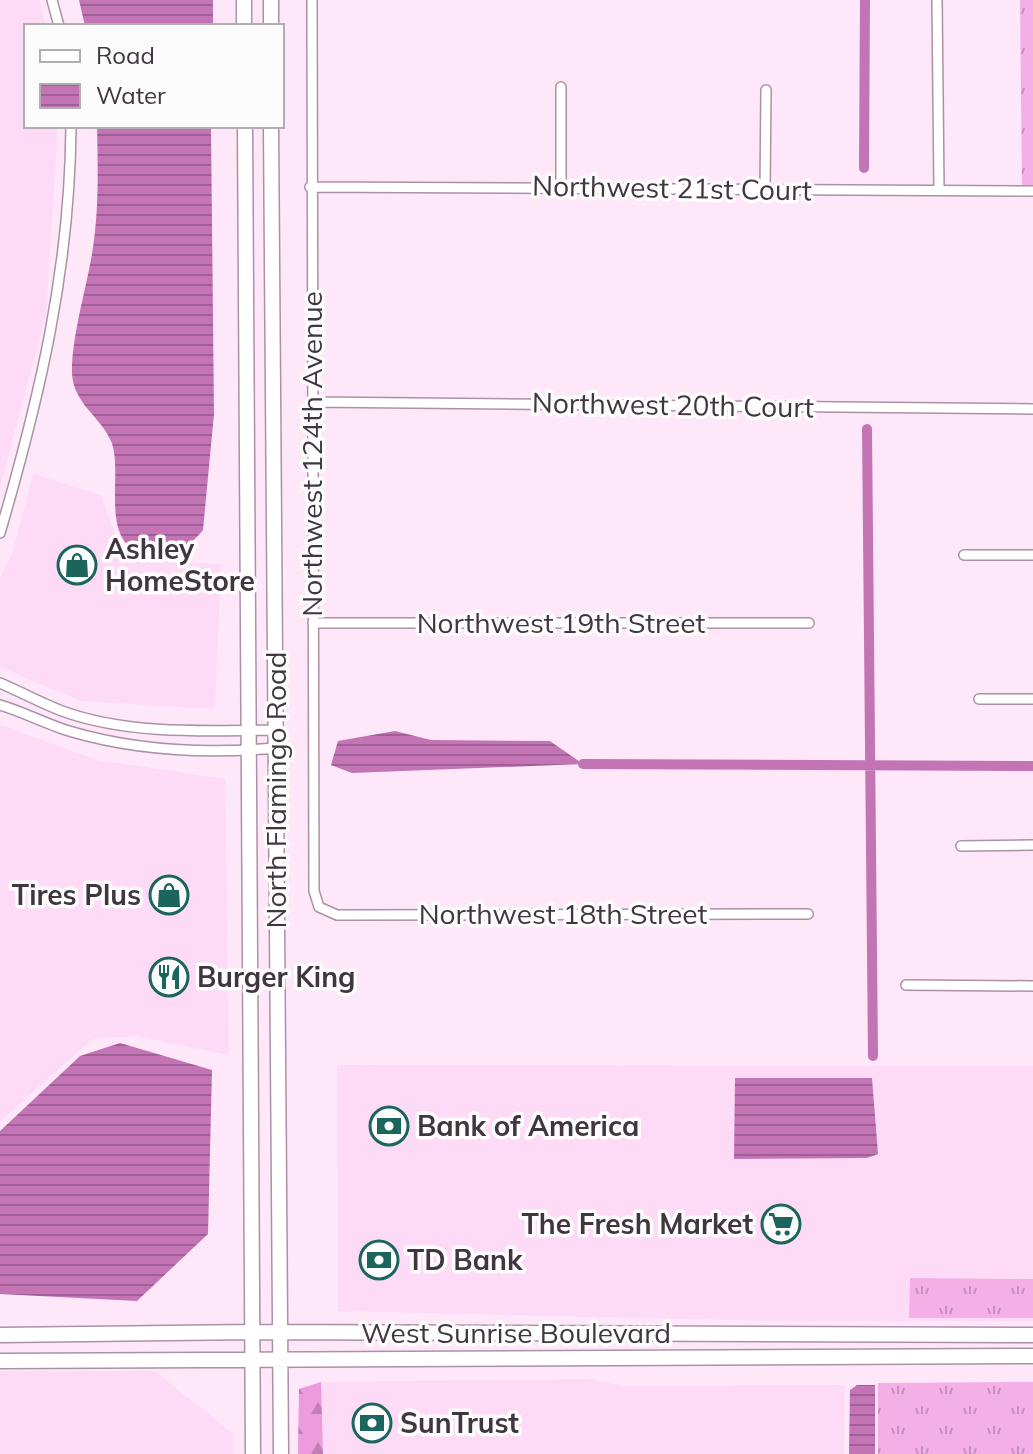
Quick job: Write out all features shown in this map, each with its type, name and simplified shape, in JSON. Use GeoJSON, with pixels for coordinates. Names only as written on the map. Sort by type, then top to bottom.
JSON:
{"type":"FeatureCollection","features":[{"type":"Feature","properties":{"kind":"highway"},"geometry":{"type":"LineString","coordinates":[[244,0],[244,24]]}},
{"type":"Feature","properties":{"kind":"highway"},"geometry":{"type":"LineString","coordinates":[[271,0],[271,24]]}},
{"type":"Feature","properties":{"kind":"highway","name":"North Flamingo Road"},"geometry":{"type":"LineString","coordinates":[[245,128],[253,1454]]}},
{"type":"Feature","properties":{"kind":"highway","name":"North Flamingo Road"},"geometry":{"type":"LineString","coordinates":[[271,128],[281,1454]]}},
{"type":"Feature","properties":{"kind":"highway","name":"West Sunrise Boulevard"},"geometry":{"type":"LineString","coordinates":[[0,1335],[282,1332],[1033,1335]]}},
{"type":"Feature","properties":{"kind":"highway","name":"West Sunrise Boulevard"},"geometry":{"type":"LineString","coordinates":[[0,1361],[1033,1356]]}},
{"type":"Feature","properties":{"kind":"street"},"geometry":{"type":"LineString","coordinates":[[52,0],[58,24]]}},
{"type":"Feature","properties":{"kind":"street","name":"Northwest 124th Avenue"},"geometry":{"type":"LineString","coordinates":[[312,0],[310,187],[314,891],[319,907]]}},
{"type":"Feature","properties":{"kind":"street"},"geometry":{"type":"LineString","coordinates":[[937,0],[939,189]]}},
{"type":"Feature","properties":{"kind":"street"},"geometry":{"type":"LineString","coordinates":[[561,87],[561,187]]}},
{"type":"Feature","properties":{"kind":"street"},"geometry":{"type":"LineString","coordinates":[[765,190],[766,90]]}},
{"type":"Feature","properties":{"kind":"street"},"geometry":{"type":"LineString","coordinates":[[0,533],[24,453],[60,293],[71,128]]}},
{"type":"Feature","properties":{"kind":"street","name":"Northwest 21st Court"},"geometry":{"type":"LineString","coordinates":[[310,187],[1033,191]]}},
{"type":"Feature","properties":{"kind":"street","name":"Northwest 20th Court"},"geometry":{"type":"LineString","coordinates":[[313,402],[1033,409]]}},
{"type":"Feature","properties":{"kind":"street"},"geometry":{"type":"LineString","coordinates":[[964,555],[1033,555]]}},
{"type":"Feature","properties":{"kind":"street","name":"Northwest 19th Street"},"geometry":{"type":"LineString","coordinates":[[313,623],[809,623]]}},
{"type":"Feature","properties":{"kind":"street"},"geometry":{"type":"LineString","coordinates":[[0,683],[63,711],[122,724],[276,730]]}},
{"type":"Feature","properties":{"kind":"street"},"geometry":{"type":"LineString","coordinates":[[979,699],[1033,699]]}},
{"type":"Feature","properties":{"kind":"street"},"geometry":{"type":"LineString","coordinates":[[0,705],[69,731],[124,743],[186,751],[276,748]]}},
{"type":"Feature","properties":{"kind":"street"},"geometry":{"type":"LineString","coordinates":[[961,846],[1033,845]]}},
{"type":"Feature","properties":{"kind":"street","name":"Northwest 18th Street"},"geometry":{"type":"LineString","coordinates":[[319,907],[337,915],[808,914]]}},
{"type":"Feature","properties":{"kind":"street"},"geometry":{"type":"LineString","coordinates":[[906,985],[1033,986]]}},
{"type":"Feature","properties":{"kind":"shaded area"},"geometry":{"type":"Polygon","coordinates":[[[0,0],[39,0],[45,24],[24,24],[24,128],[58,128],[46,315],[0,487],[0,0]]]}},
{"type":"Feature","properties":{"kind":"shaded area"},"geometry":{"type":"Polygon","coordinates":[[[33,474],[101,495],[120,547],[128,551],[170,562],[221,564],[215,709],[81,701],[0,667],[0,577],[13,551],[33,474]]]}},
{"type":"Feature","properties":{"kind":"shaded area"},"geometry":{"type":"Polygon","coordinates":[[[0,725],[97,760],[225,779],[229,1055],[136,1036],[92,1039],[0,1122],[0,725]]]}},
{"type":"Feature","properties":{"kind":"shaded area"},"geometry":{"type":"Polygon","coordinates":[[[337,1065],[1033,1066],[1033,1321],[774,1321],[338,1311],[337,1065]]]}},
{"type":"Feature","properties":{"kind":"shaded area"},"geometry":{"type":"Polygon","coordinates":[[[0,1371],[155,1371],[233,1434],[233,1454],[0,1454],[0,1371]]]}},
{"type":"Feature","properties":{"kind":"shaded area"},"geometry":{"type":"Polygon","coordinates":[[[591,1379],[623,1386],[845,1385],[844,1454],[298,1454],[299,1389],[321,1382],[591,1379]]]}},
{"type":"Feature","properties":{"kind":"green space"},"geometry":{"type":"Polygon","coordinates":[[[1020,0],[1033,0],[1033,188],[1022,187],[1020,0]]]}},
{"type":"Feature","properties":{"kind":"green space"},"geometry":{"type":"Polygon","coordinates":[[[910,1278],[1033,1279],[1033,1318],[909,1318],[910,1278]]]}},
{"type":"Feature","properties":{"kind":"green space"},"geometry":{"type":"Polygon","coordinates":[[[321,1382],[323,1454],[298,1454],[299,1389],[321,1382]]]}},
{"type":"Feature","properties":{"kind":"green space"},"geometry":{"type":"Polygon","coordinates":[[[1033,1382],[1033,1454],[878,1454],[878,1383],[1033,1382]]]}},
{"type":"Feature","properties":{"kind":"water"},"geometry":{"type":"Polygon","coordinates":[[[79,0],[213,0],[213,24],[85,24],[79,0]]]}},
{"type":"Feature","properties":{"kind":"water"},"geometry":{"type":"Polygon","coordinates":[[[97,128],[211,128],[214,414],[203,530],[186,546],[166,555],[151,556],[134,550],[123,539],[117,525],[111,441],[77,394],[72,374],[79,314],[92,254],[98,174],[97,128]]]}},
{"type":"Feature","properties":{"kind":"water"},"geometry":{"type":"Polygon","coordinates":[[[395,731],[431,740],[550,741],[583,764],[352,773],[331,765],[338,741],[395,731]]]}},
{"type":"Feature","properties":{"kind":"water"},"geometry":{"type":"Polygon","coordinates":[[[120,1043],[212,1070],[208,1234],[137,1301],[0,1294],[0,1131],[80,1056],[120,1043]]]}},
{"type":"Feature","properties":{"kind":"water"},"geometry":{"type":"Polygon","coordinates":[[[735,1078],[872,1078],[878,1154],[867,1158],[734,1159],[735,1078]]]}},
{"type":"Feature","properties":{"kind":"water"},"geometry":{"type":"Polygon","coordinates":[[[857,1385],[875,1385],[875,1454],[849,1454],[850,1390],[857,1385]]]}},
{"type":"Feature","properties":{"kind":"waterway"},"geometry":{"type":"LineString","coordinates":[[864,168],[865,0]]}},
{"type":"Feature","properties":{"kind":"waterway"},"geometry":{"type":"LineString","coordinates":[[867,429],[873,1056]]}},
{"type":"Feature","properties":{"kind":"waterway"},"geometry":{"type":"LineString","coordinates":[[583,764],[1033,766]]}},
{"type":"Feature","properties":{"kind":"place","name":"Ashley HomeStore"},"geometry":{"type":"Point","coordinates":[77,565]}},
{"type":"Feature","properties":{"kind":"place","name":"Tires Plus"},"geometry":{"type":"Point","coordinates":[169,895]}},
{"type":"Feature","properties":{"kind":"place","name":"Burger King"},"geometry":{"type":"Point","coordinates":[169,977]}},
{"type":"Feature","properties":{"kind":"place","name":"Bank of America"},"geometry":{"type":"Point","coordinates":[389,1126]}},
{"type":"Feature","properties":{"kind":"place","name":"The Fresh Market"},"geometry":{"type":"Point","coordinates":[781,1224]}},
{"type":"Feature","properties":{"kind":"place","name":"TD Bank"},"geometry":{"type":"Point","coordinates":[379,1260]}},
{"type":"Feature","properties":{"kind":"place","name":"SunTrust"},"geometry":{"type":"Point","coordinates":[372,1423]}}]}
